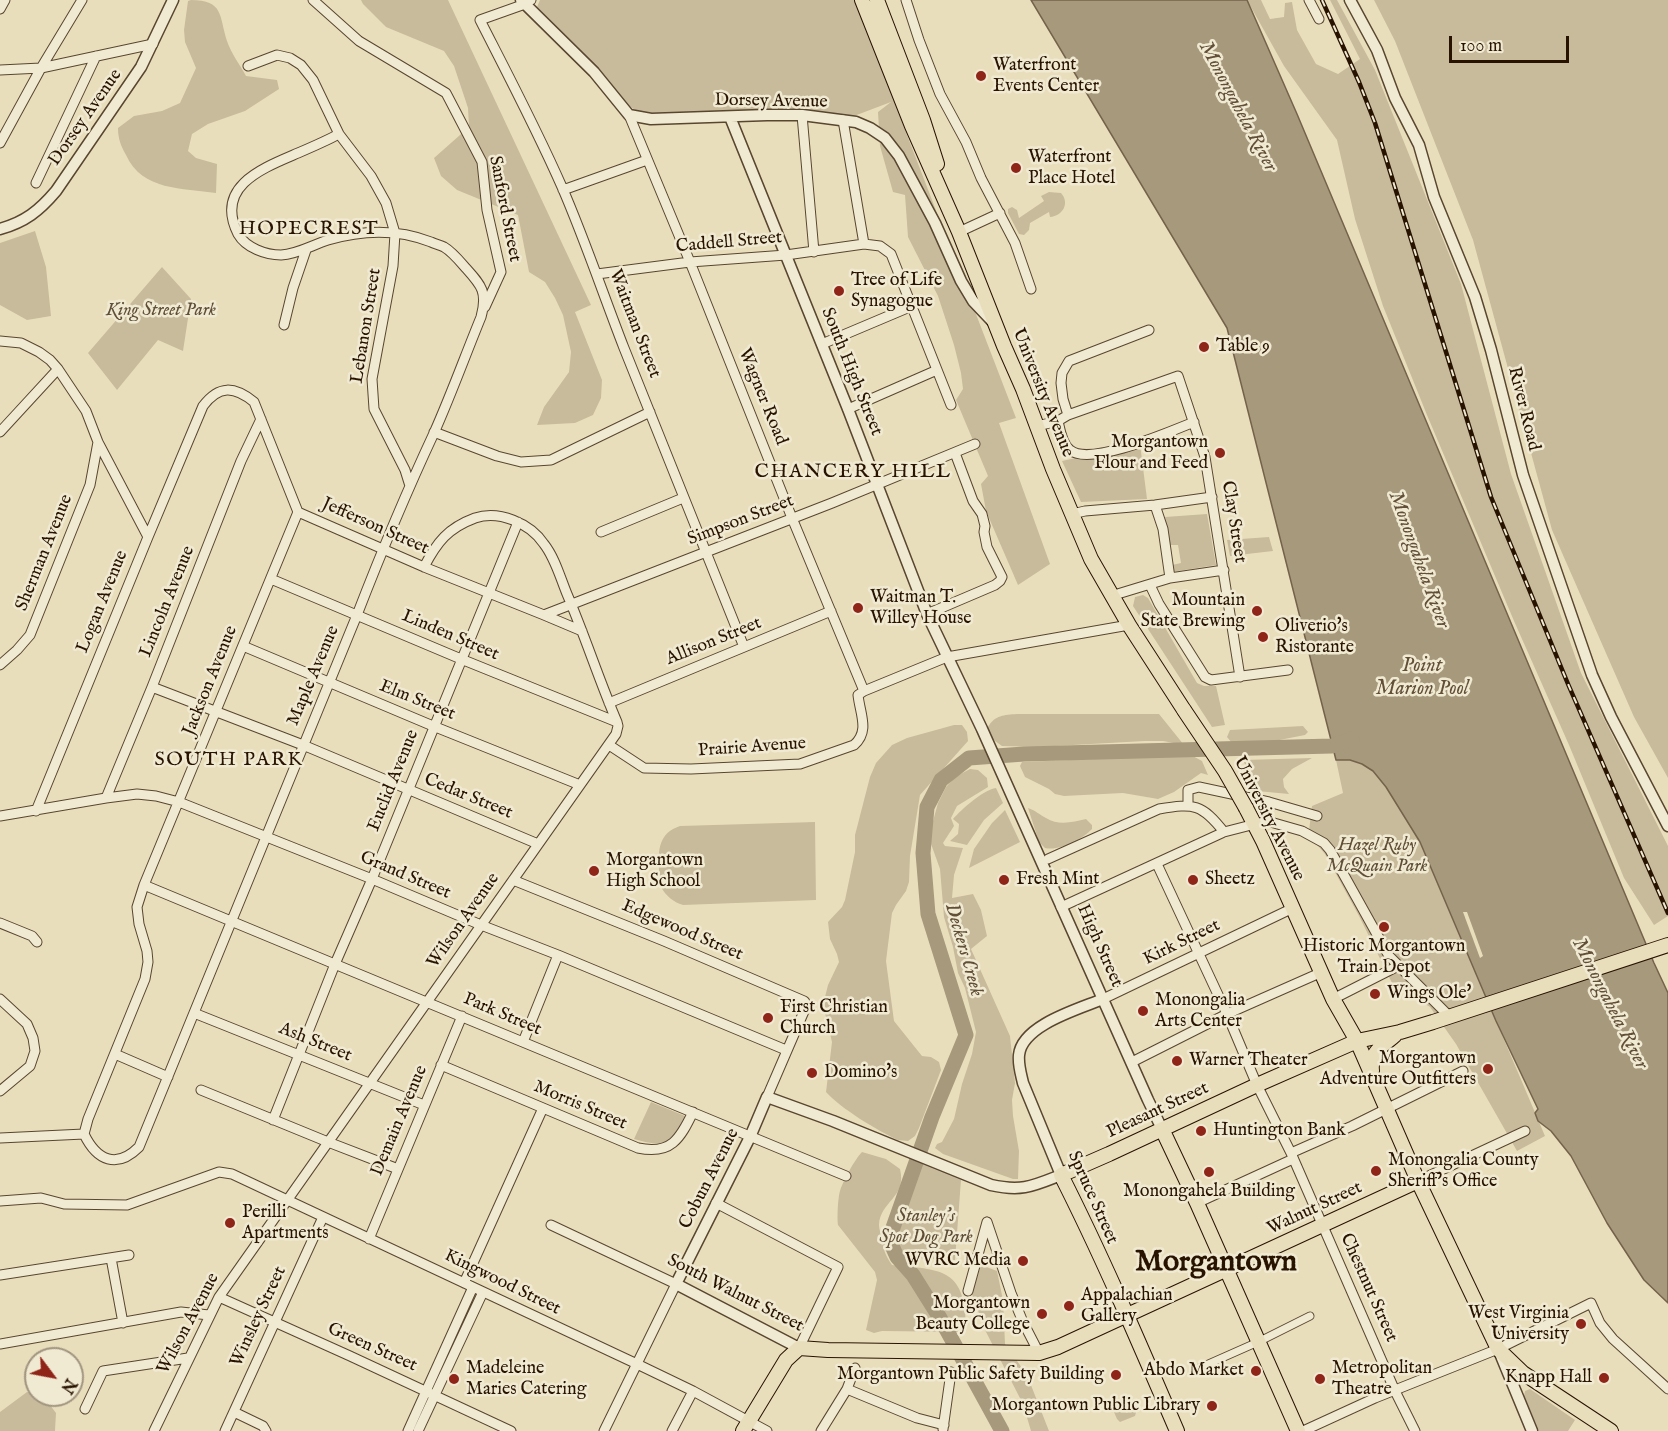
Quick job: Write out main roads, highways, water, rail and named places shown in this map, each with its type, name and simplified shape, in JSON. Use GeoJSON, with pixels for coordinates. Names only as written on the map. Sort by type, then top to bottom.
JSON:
{"type":"FeatureCollection","features":[{"type":"Feature","properties":{"kind":"main road","name":"University Avenue"},"geometry":{"type":"LineString","coordinates":[[862,0],[912,126],[959,232],[1091,559],[1111,596],[1225,771],[1255,824],[1334,999],[1358,1041],[1418,1181],[1498,1349],[1523,1373],[1611,1431]]}},
{"type":"Feature","properties":{"kind":"main road","name":"University Avenue"},"geometry":{"type":"LineString","coordinates":[[877,0],[922,120],[959,232]]}},
{"type":"Feature","properties":{"kind":"main road","name":"Pleasant Street"},"geometry":{"type":"LineString","coordinates":[[1061,1174],[1257,1084],[1358,1041],[1433,1022],[1668,945]]}},
{"type":"Feature","properties":{"kind":"main road"},"geometry":{"type":"LineString","coordinates":[[1372,1076],[1371,1058],[1376,1051],[1400,1032]]}},
{"type":"Feature","properties":{"kind":"main road","name":"High Street"},"geometry":{"type":"LineString","coordinates":[[1162,1129],[1300,1431]]}},
{"type":"Feature","properties":{"kind":"main road","name":"Spruce Street"},"geometry":{"type":"LineString","coordinates":[[1061,1174],[1086,1225],[1177,1431]]}},
{"type":"Feature","properties":{"kind":"main road","name":"Walnut Street"},"geometry":{"type":"LineString","coordinates":[[1020,1353],[1039,1353],[1058,1347],[1418,1181]]}},
{"type":"Feature","properties":{"kind":"main road","name":"South Walnut Street"},"geometry":{"type":"LineString","coordinates":[[746,1426],[786,1360],[799,1348],[1020,1353]]}},
{"type":"Feature","properties":{"kind":"water","name":"Point Marion Pool"},"geometry":{"type":"Polygon","coordinates":[[[1031,0],[1247,0],[1668,993],[1668,1303],[1644,1280],[1607,1223],[1571,1156],[1551,1131],[1538,1121],[1535,1113],[1538,1109],[1496,1021],[1420,842],[1386,787],[1373,771],[1350,760],[1336,760],[1227,328],[1031,0]]]}},
{"type":"Feature","properties":{"kind":"waterway","name":"Deckers Creek"},"geometry":{"type":"LineString","coordinates":[[1002,1431],[940,1318],[913,1275],[897,1257],[889,1239],[932,1117],[966,1035],[928,914],[923,853],[927,807],[941,780],[969,758],[1024,754],[1332,746],[1352,739]]}},
{"type":"Feature","properties":{"kind":"railway"},"geometry":{"type":"LineString","coordinates":[[1322,0],[1375,123],[1491,497],[1568,684],[1668,913]]}},
{"type":"Feature","properties":{"kind":"place","name":"Waterfront Events Center"},"geometry":{"type":"Point","coordinates":[981,76]}},
{"type":"Feature","properties":{"kind":"place","name":"Waterfront Place Hotel"},"geometry":{"type":"Point","coordinates":[1016,168]}},
{"type":"Feature","properties":{"kind":"place","name":"Tree of Life Synagogue"},"geometry":{"type":"Point","coordinates":[839,291]}},
{"type":"Feature","properties":{"kind":"place","name":"Table 9"},"geometry":{"type":"Point","coordinates":[1204,347]}},
{"type":"Feature","properties":{"kind":"place","name":"Morgantown Flour and Feed"},"geometry":{"type":"Point","coordinates":[1220,453]}},
{"type":"Feature","properties":{"kind":"place","name":"Waitman T. Willey House"},"geometry":{"type":"Point","coordinates":[858,608]}},
{"type":"Feature","properties":{"kind":"place","name":"Mountain State Brewing"},"geometry":{"type":"Point","coordinates":[1257,611]}},
{"type":"Feature","properties":{"kind":"place","name":"Oliverio's Ristorante"},"geometry":{"type":"Point","coordinates":[1263,637]}},
{"type":"Feature","properties":{"kind":"place","name":"Morgantown High School"},"geometry":{"type":"Point","coordinates":[594,871]}},
{"type":"Feature","properties":{"kind":"place","name":"Fresh Mint"},"geometry":{"type":"Point","coordinates":[1004,880]}},
{"type":"Feature","properties":{"kind":"place","name":"Sheetz"},"geometry":{"type":"Point","coordinates":[1193,880]}},
{"type":"Feature","properties":{"kind":"place","name":"Historic Morgantown Train Depot"},"geometry":{"type":"Point","coordinates":[1384,927]}},
{"type":"Feature","properties":{"kind":"place","name":"Wings Ole'"},"geometry":{"type":"Point","coordinates":[1375,994]}},
{"type":"Feature","properties":{"kind":"place","name":"Monongalia Arts Center"},"geometry":{"type":"Point","coordinates":[1143,1011]}},
{"type":"Feature","properties":{"kind":"place","name":"First Christian Church"},"geometry":{"type":"Point","coordinates":[768,1018]}},
{"type":"Feature","properties":{"kind":"place","name":"Warner Theater"},"geometry":{"type":"Point","coordinates":[1177,1061]}},
{"type":"Feature","properties":{"kind":"place","name":"Morgantown Adventure Outfitters"},"geometry":{"type":"Point","coordinates":[1488,1069]}},
{"type":"Feature","properties":{"kind":"place","name":"Domino's"},"geometry":{"type":"Point","coordinates":[812,1073]}},
{"type":"Feature","properties":{"kind":"place","name":"Huntington Bank"},"geometry":{"type":"Point","coordinates":[1201,1131]}},
{"type":"Feature","properties":{"kind":"place","name":"Monongalia County Sheriff's Office"},"geometry":{"type":"Point","coordinates":[1376,1171]}},
{"type":"Feature","properties":{"kind":"place","name":"Monongahela Building"},"geometry":{"type":"Point","coordinates":[1209,1172]}},
{"type":"Feature","properties":{"kind":"place","name":"Perilli Apartments"},"geometry":{"type":"Point","coordinates":[230,1223]}},
{"type":"Feature","properties":{"kind":"place","name":"WVRC Media"},"geometry":{"type":"Point","coordinates":[1023,1261]}},
{"type":"Feature","properties":{"kind":"place","name":"Appalachian Gallery"},"geometry":{"type":"Point","coordinates":[1069,1306]}},
{"type":"Feature","properties":{"kind":"place","name":"Morgantown Beauty College"},"geometry":{"type":"Point","coordinates":[1042,1314]}},
{"type":"Feature","properties":{"kind":"place","name":"West Virginia University"},"geometry":{"type":"Point","coordinates":[1581,1324]}},
{"type":"Feature","properties":{"kind":"place","name":"Abdo Market"},"geometry":{"type":"Point","coordinates":[1256,1371]}},
{"type":"Feature","properties":{"kind":"place","name":"Morgantown Public Safety Building"},"geometry":{"type":"Point","coordinates":[1116,1375]}},
{"type":"Feature","properties":{"kind":"place","name":"Knapp Hall"},"geometry":{"type":"Point","coordinates":[1604,1378]}},
{"type":"Feature","properties":{"kind":"place","name":"Madeleine Maries Catering"},"geometry":{"type":"Point","coordinates":[454,1379]}},
{"type":"Feature","properties":{"kind":"place","name":"Metropolitan Theatre"},"geometry":{"type":"Point","coordinates":[1320,1379]}},
{"type":"Feature","properties":{"kind":"place","name":"Morgantown Public Library"},"geometry":{"type":"Point","coordinates":[1212,1406]}},
{"type":"Feature","properties":{"kind":"district","name":"HOPECREST"},"geometry":{"type":"Point","coordinates":[309,230]}},
{"type":"Feature","properties":{"kind":"district","name":"CHANCERY HILL"},"geometry":{"type":"Point","coordinates":[853,473]}},
{"type":"Feature","properties":{"kind":"district","name":"SOUTH PARK"},"geometry":{"type":"Point","coordinates":[229,761]}},
{"type":"Feature","properties":{"kind":"district","name":"Morgantown"},"geometry":{"type":"Point","coordinates":[1216,1264]}},
{"type":"Feature","properties":{"kind":"water label","name":"Monongahela River"},"geometry":{"type":"Point","coordinates":[1237,107]}},
{"type":"Feature","properties":{"kind":"water label","name":"Monongahela River"},"geometry":{"type":"Point","coordinates":[1418,560]}},
{"type":"Feature","properties":{"kind":"water label","name":"Monongahela River"},"geometry":{"type":"Point","coordinates":[1609,1004]}},
{"type":"Feature","properties":{"kind":"park label","name":"King Street Park"},"geometry":{"type":"Point","coordinates":[161,311]}},
{"type":"Feature","properties":{"kind":"park label","name":"Hazel Ruby McQuain Park"},"geometry":{"type":"Point","coordinates":[1377,856]}},
{"type":"Feature","properties":{"kind":"park label","name":"Stanley's Spot Dog Park"},"geometry":{"type":"Point","coordinates":[926,1227]}}]}
